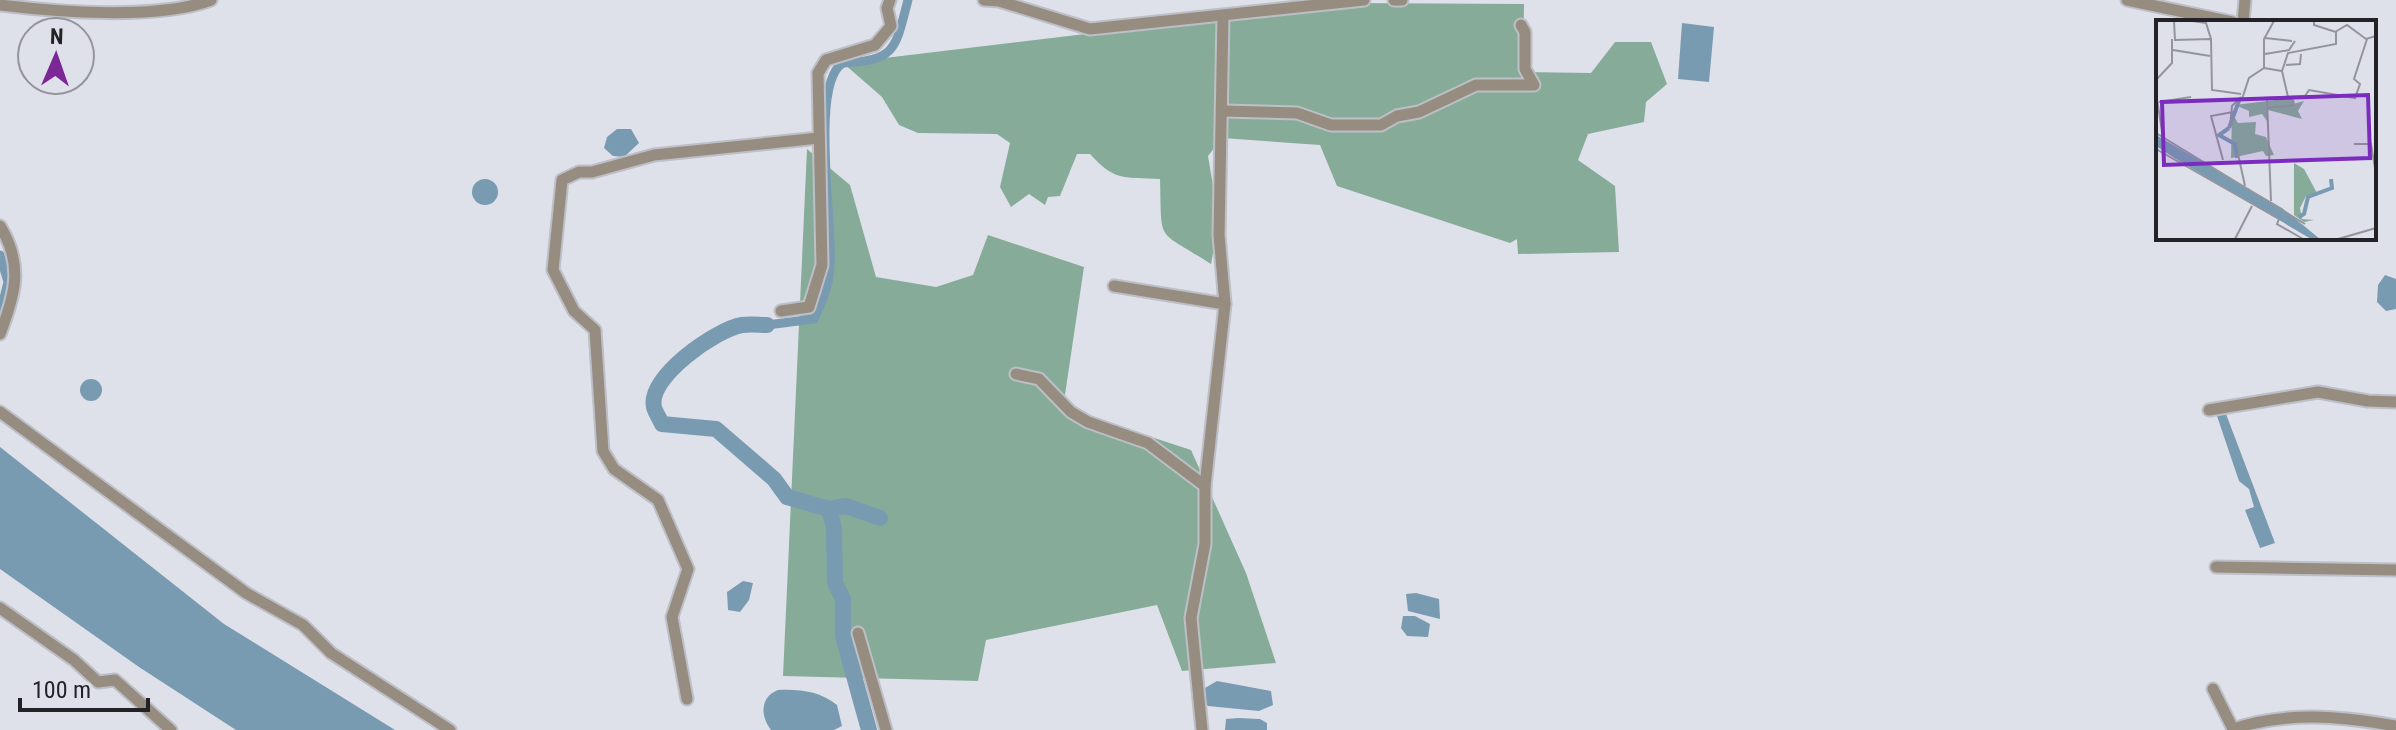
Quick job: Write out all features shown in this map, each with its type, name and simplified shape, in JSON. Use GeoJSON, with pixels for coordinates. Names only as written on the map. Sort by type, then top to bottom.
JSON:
{"type":"FeatureCollection","features":[{"type":"Feature","properties":{"kind":"street"},"geometry":{"type":"LineString","coordinates":[[0,5],[135,11],[185,7],[211,0]]}},
{"type":"Feature","properties":{"kind":"street"},"geometry":{"type":"LineString","coordinates":[[781,311],[809,307],[822,265],[818,73],[826,60],[882,39],[891,26],[887,8],[890,0]]}},
{"type":"Feature","properties":{"kind":"street"},"geometry":{"type":"LineString","coordinates":[[984,0],[999,1],[1090,29],[1364,0]]}},
{"type":"Feature","properties":{"kind":"street"},"geometry":{"type":"LineString","coordinates":[[1394,0],[1402,0]]}},
{"type":"Feature","properties":{"kind":"street"},"geometry":{"type":"LineString","coordinates":[[2127,0],[2222,20]]}},
{"type":"Feature","properties":{"kind":"street"},"geometry":{"type":"LineString","coordinates":[[2243,20],[2245,0]]}},
{"type":"Feature","properties":{"kind":"street"},"geometry":{"type":"LineString","coordinates":[[1202,730],[1191,618],[1205,544],[1205,486],[1225,304],[1219,235],[1223,16]]}},
{"type":"Feature","properties":{"kind":"street"},"geometry":{"type":"LineString","coordinates":[[1223,111],[1297,113],[1331,125],[1381,125],[1397,116],[1419,112],[1476,85],[1534,85],[1525,69],[1525,32],[1521,25]]}},
{"type":"Feature","properties":{"kind":"street"},"geometry":{"type":"LineString","coordinates":[[687,699],[672,617],[688,569],[658,500],[614,469],[603,451],[595,330],[574,311],[553,270],[562,180],[579,172],[592,172],[654,155],[819,138]]}},
{"type":"Feature","properties":{"kind":"street"},"geometry":{"type":"LineString","coordinates":[[0,226],[11,246],[15,271],[14,301],[0,334]]}},
{"type":"Feature","properties":{"kind":"street"},"geometry":{"type":"LineString","coordinates":[[1114,286],[1225,304]]}},
{"type":"Feature","properties":{"kind":"street"},"geometry":{"type":"LineString","coordinates":[[1016,374],[1039,379],[1071,412],[1088,422],[1148,443],[1205,486]]}},
{"type":"Feature","properties":{"kind":"street"},"geometry":{"type":"LineString","coordinates":[[2209,410],[2318,392],[2368,401],[2396,402]]}},
{"type":"Feature","properties":{"kind":"street"},"geometry":{"type":"LineString","coordinates":[[0,412],[246,593],[303,625],[331,653],[450,730]]}},
{"type":"Feature","properties":{"kind":"street"},"geometry":{"type":"LineString","coordinates":[[2216,567],[2396,570]]}},
{"type":"Feature","properties":{"kind":"street"},"geometry":{"type":"LineString","coordinates":[[0,608],[98,682],[115,680],[171,730]]}},
{"type":"Feature","properties":{"kind":"street"},"geometry":{"type":"LineString","coordinates":[[858,633],[886,730]]}},
{"type":"Feature","properties":{"kind":"street"},"geometry":{"type":"LineString","coordinates":[[2213,689],[2233,729],[2254,722],[2315,715],[2396,726]]}},
{"type":"Feature","properties":{"kind":"green space"},"geometry":{"type":"Polygon","coordinates":[[[1345,3],[1524,4],[1523,72],[1591,73],[1615,42],[1651,42],[1667,84],[1646,102],[1644,122],[1588,134],[1578,160],[1615,186],[1619,252],[1518,254],[1517,239],[1510,243],[1337,186],[1320,145],[1222,138],[1208,156],[1219,221],[1211,264],[1165,233],[1160,179],[1114,174],[1090,154],[1077,154],[1060,196],[1048,197],[1045,205],[1029,194],[1011,207],[1000,187],[1010,143],[997,134],[918,133],[899,125],[882,97],[843,63],[1345,3]]]}},
{"type":"Feature","properties":{"kind":"green space"},"geometry":{"type":"Polygon","coordinates":[[[807,149],[850,185],[876,277],[936,287],[973,275],[988,235],[1084,267],[1063,408],[1191,450],[1246,573],[1276,663],[1182,671],[1157,605],[986,640],[978,681],[783,676],[807,149]]]}},
{"type":"Feature","properties":{"kind":"water"},"geometry":{"type":"Polygon","coordinates":[[[1682,23],[1714,27],[1709,82],[1678,79],[1682,23]]]}},
{"type":"Feature","properties":{"kind":"water"},"geometry":{"type":"Polygon","coordinates":[[[617,129],[631,129],[639,143],[624,157],[613,156],[604,148],[607,137],[617,129]]]}},
{"type":"Feature","properties":{"kind":"water"},"geometry":{"type":"Polygon","coordinates":[[[485,179],[494,183],[498,192],[494,201],[485,205],[476,201],[472,192],[476,183],[485,179]]]}},
{"type":"Feature","properties":{"kind":"water"},"geometry":{"type":"Polygon","coordinates":[[[2385,275],[2396,279],[2396,309],[2386,311],[2377,302],[2378,285],[2385,275]]]}},
{"type":"Feature","properties":{"kind":"water"},"geometry":{"type":"Polygon","coordinates":[[[91,379],[99,382],[102,390],[99,398],[91,401],[83,398],[80,390],[83,382],[91,379]]]}},
{"type":"Feature","properties":{"kind":"water"},"geometry":{"type":"Polygon","coordinates":[[[2226,414],[2275,543],[2260,548],[2245,510],[2254,507],[2249,489],[2239,481],[2217,416],[2226,414]]]}},
{"type":"Feature","properties":{"kind":"water"},"geometry":{"type":"Polygon","coordinates":[[[0,447],[224,624],[395,730],[236,730],[139,667],[0,569],[0,447]]]}},
{"type":"Feature","properties":{"kind":"water"},"geometry":{"type":"Polygon","coordinates":[[[743,581],[753,583],[749,600],[740,612],[728,610],[727,592],[743,581]]]}},
{"type":"Feature","properties":{"kind":"water"},"geometry":{"type":"Polygon","coordinates":[[[1416,593],[1439,599],[1440,619],[1408,611],[1406,594],[1416,593]]]}},
{"type":"Feature","properties":{"kind":"water"},"geometry":{"type":"Polygon","coordinates":[[[1403,616],[1415,616],[1430,624],[1428,637],[1407,636],[1401,628],[1403,616]]]}},
{"type":"Feature","properties":{"kind":"water"},"geometry":{"type":"Polygon","coordinates":[[[1217,681],[1271,691],[1273,705],[1259,711],[1208,706],[1203,701],[1205,688],[1217,681]]]}},
{"type":"Feature","properties":{"kind":"water"},"geometry":{"type":"Polygon","coordinates":[[[778,690],[809,692],[830,700],[837,705],[842,726],[834,730],[771,730],[765,719],[764,707],[768,697],[778,690]]]}},
{"type":"Feature","properties":{"kind":"water"},"geometry":{"type":"Polygon","coordinates":[[[1226,719],[1260,719],[1267,723],[1267,730],[1225,730],[1226,719]]]}},
{"type":"Feature","properties":{"kind":"waterway"},"geometry":{"type":"LineString","coordinates":[[767,325],[814,319],[820,306],[830,267],[825,126],[827,98],[833,76],[843,63],[874,59],[891,49],[908,0]]}},
{"type":"Feature","properties":{"kind":"waterway"},"geometry":{"type":"LineString","coordinates":[[0,255],[8,282],[0,314]]}},
{"type":"Feature","properties":{"kind":"waterway"},"geometry":{"type":"LineString","coordinates":[[767,325],[731,328],[701,345],[661,382],[654,407],[662,424],[716,429],[774,479],[787,497],[829,509],[834,528],[835,583],[843,599],[843,636],[869,730]]}},
{"type":"Feature","properties":{"kind":"waterway"},"geometry":{"type":"LineString","coordinates":[[829,509],[846,506],[880,518]]}}]}
